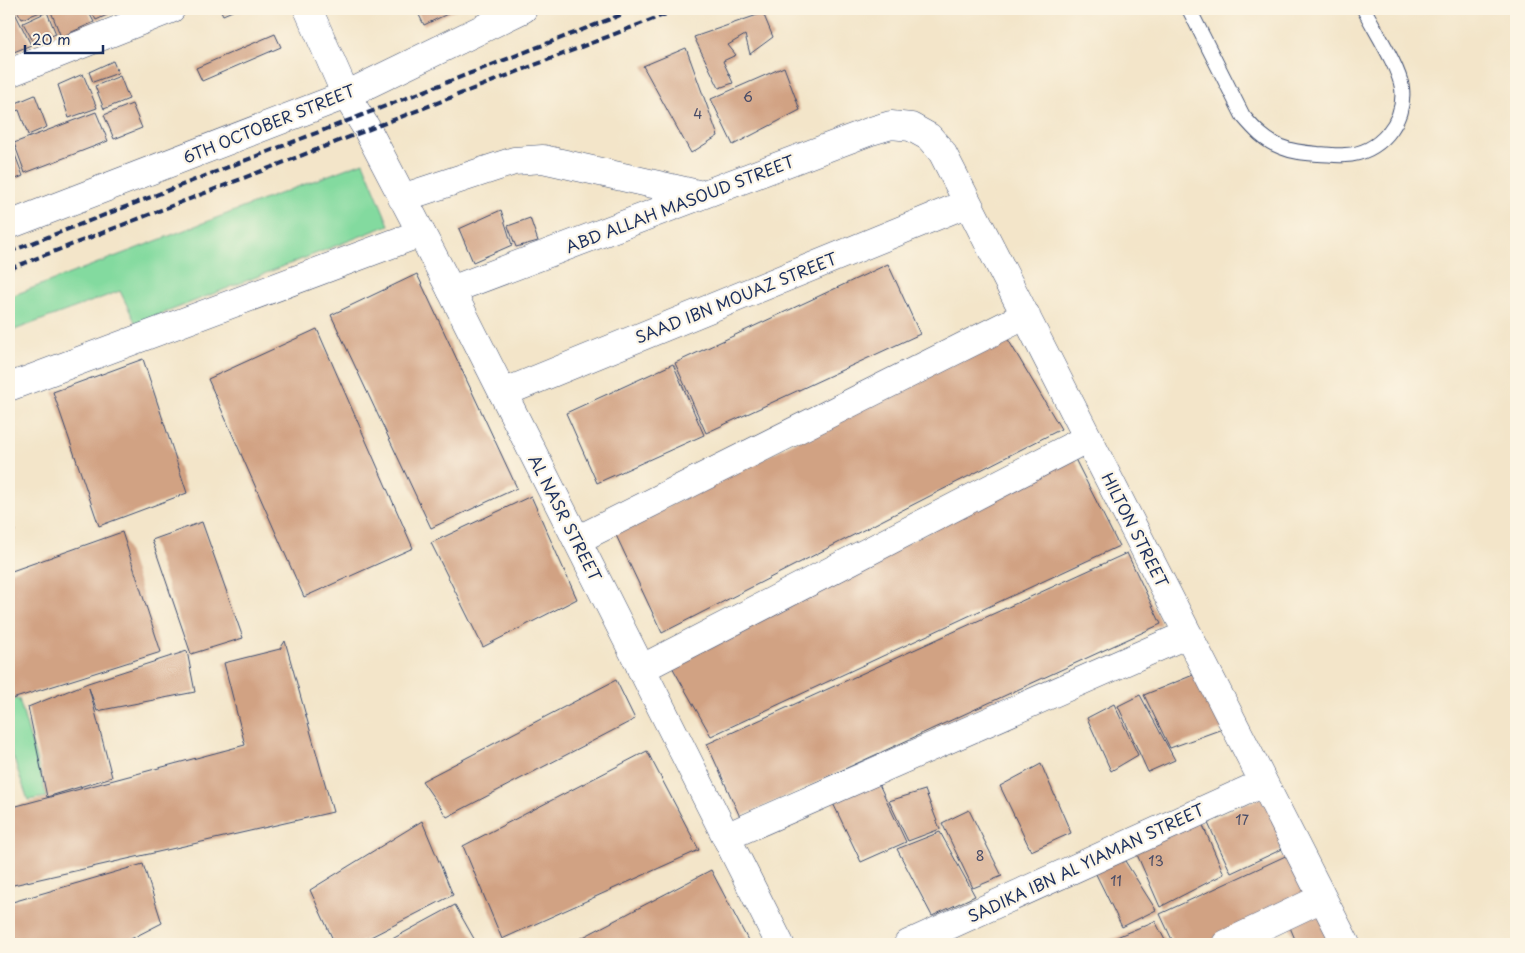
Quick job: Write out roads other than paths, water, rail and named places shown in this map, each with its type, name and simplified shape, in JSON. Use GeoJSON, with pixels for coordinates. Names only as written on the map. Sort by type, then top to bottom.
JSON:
{"type":"FeatureCollection","features":[{"type":"Feature","properties":{"kind":"street"},"geometry":{"type":"LineString","coordinates":[[9,73],[171,9]]}},
{"type":"Feature","properties":{"kind":"street","name":"AL NASR STREET"},"geometry":{"type":"LineString","coordinates":[[308,9],[346,95],[367,129],[451,290],[780,944]]}},
{"type":"Feature","properties":{"kind":"street","name":"6TH OCTOBER STREET"},"geometry":{"type":"LineString","coordinates":[[9,225],[346,95],[523,9]]}},
{"type":"Feature","properties":{"kind":"street","name":"ABD ALLAH MASOUD STREET"},"geometry":{"type":"LineString","coordinates":[[451,290],[871,131],[891,125],[911,127]]}},
{"type":"Feature","properties":{"kind":"street","name":"HILTON STREET"},"geometry":{"type":"LineString","coordinates":[[911,127],[929,136],[942,152],[1346,944]]}},
{"type":"Feature","properties":{"kind":"street"},"geometry":{"type":"LineString","coordinates":[[402,198],[514,161],[543,159],[702,195]]}},
{"type":"Feature","properties":{"kind":"street","name":"SAAD IBN MOUAZ STREET"},"geometry":{"type":"LineString","coordinates":[[503,393],[968,203]]}},
{"type":"Feature","properties":{"kind":"street"},"geometry":{"type":"LineString","coordinates":[[9,387],[421,233]]}},
{"type":"Feature","properties":{"kind":"street"},"geometry":{"type":"LineString","coordinates":[[576,540],[1026,315]]}},
{"type":"Feature","properties":{"kind":"street"},"geometry":{"type":"LineString","coordinates":[[641,669],[1088,438]]}},
{"type":"Feature","properties":{"kind":"street"},"geometry":{"type":"LineString","coordinates":[[726,838],[1188,634]]}},
{"type":"Feature","properties":{"kind":"street","name":"SADIKA IBN AL YIAMAN STREET"},"geometry":{"type":"LineString","coordinates":[[908,944],[1263,783]]}},
{"type":"Feature","properties":{"kind":"street"},"geometry":{"type":"LineString","coordinates":[[1226,944],[1322,898]]}},
{"type":"Feature","properties":{"kind":"lane"},"geometry":{"type":"LineString","coordinates":[[1189,9],[1243,116],[1254,128],[1272,143],[1294,152],[1345,155],[1362,152],[1376,145],[1389,134],[1402,104],[1402,87],[1397,71],[1364,9]]}},
{"type":"Feature","properties":{"kind":"railway"},"geometry":{"type":"LineString","coordinates":[[9,252],[636,9]]}},
{"type":"Feature","properties":{"kind":"railway"},"geometry":{"type":"LineString","coordinates":[[9,269],[679,9]]}}]}
